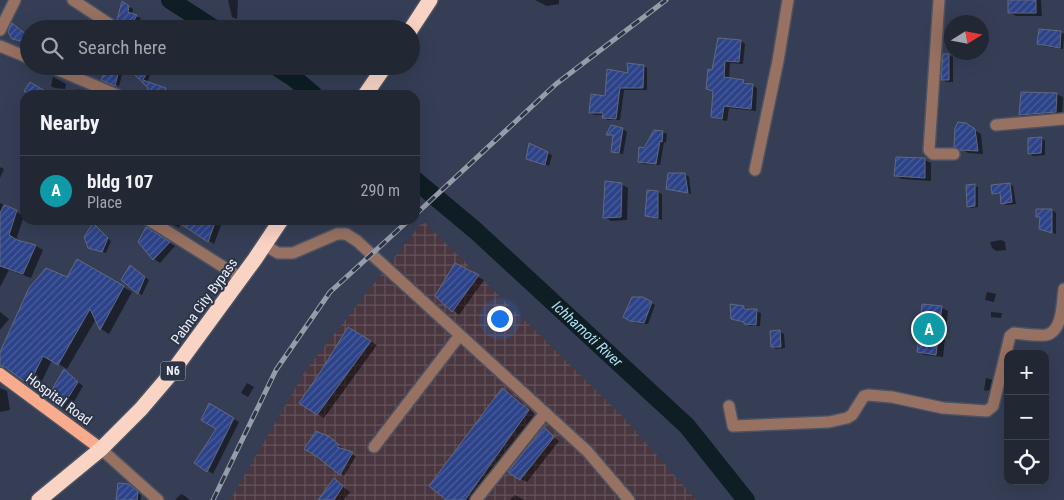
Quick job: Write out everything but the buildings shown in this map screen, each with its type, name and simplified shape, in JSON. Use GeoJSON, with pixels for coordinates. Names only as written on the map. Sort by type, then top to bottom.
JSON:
{"type":"FeatureCollection","features":[{"type":"Feature","properties":{"kind":"highway"},"geometry":{"type":"LineString","coordinates":[[416,20],[430,0]]}},
{"type":"Feature","properties":{"kind":"highway"},"geometry":{"type":"LineString","coordinates":[[369,89],[379,75]]}},
{"type":"Feature","properties":{"kind":"highway","name":"Pabna City Bypass"},"geometry":{"type":"LineString","coordinates":[[39,500],[101,449],[141,409],[164,382],[278,225]]}},
{"type":"Feature","properties":{"kind":"main road","name":"Hospital Road"},"geometry":{"type":"LineString","coordinates":[[0,374],[101,449]]}},
{"type":"Feature","properties":{"kind":"street"},"geometry":{"type":"LineString","coordinates":[[0,30],[15,0]]}},
{"type":"Feature","properties":{"kind":"street"},"geometry":{"type":"LineString","coordinates":[[73,0],[103,20]]}},
{"type":"Feature","properties":{"kind":"street"},"geometry":{"type":"LineString","coordinates":[[755,170],[774,80],[788,0]]}},
{"type":"Feature","properties":{"kind":"street"},"geometry":{"type":"LineString","coordinates":[[939,0],[929,150],[933,154],[954,154]]}},
{"type":"Feature","properties":{"kind":"street"},"geometry":{"type":"LineString","coordinates":[[0,46],[20,54]]}},
{"type":"Feature","properties":{"kind":"street"},"geometry":{"type":"LineString","coordinates":[[70,75],[105,90]]}},
{"type":"Feature","properties":{"kind":"street"},"geometry":{"type":"LineString","coordinates":[[996,125],[1064,119]]}},
{"type":"Feature","properties":{"kind":"street"},"geometry":{"type":"LineString","coordinates":[[157,225],[241,278]]}},
{"type":"Feature","properties":{"kind":"street"},"geometry":{"type":"LineString","coordinates":[[264,245],[278,253],[293,253],[337,234],[346,234],[357,241],[587,452],[627,499]]}},
{"type":"Feature","properties":{"kind":"street"},"geometry":{"type":"LineString","coordinates":[[729,406],[733,426],[829,422],[847,418],[852,414],[864,396],[868,395],[892,397],[943,408],[987,411],[993,406],[1010,336],[1014,333],[1045,335],[1053,332],[1058,327],[1064,289]]}},
{"type":"Feature","properties":{"kind":"street"},"geometry":{"type":"LineString","coordinates":[[374,447],[460,335]]}},
{"type":"Feature","properties":{"kind":"street"},"geometry":{"type":"LineString","coordinates":[[476,500],[544,412]]}},
{"type":"Feature","properties":{"kind":"street"},"geometry":{"type":"LineString","coordinates":[[101,449],[158,500]]}},
{"type":"Feature","properties":{"kind":"shaded area"},"geometry":{"type":"Polygon","coordinates":[[[0,0],[1064,0],[1064,500],[0,500],[0,0]]]}},
{"type":"Feature","properties":{"kind":"shaded area"},"geometry":{"type":"Polygon","coordinates":[[[423,221],[622,416],[696,500],[230,500],[306,370],[423,221]]]}},
{"type":"Feature","properties":{"kind":"waterway","name":"Ichhamoti River"},"geometry":{"type":"LineString","coordinates":[[170,0],[201,20]]}},
{"type":"Feature","properties":{"kind":"waterway","name":"Ichhamoti River"},"geometry":{"type":"LineString","coordinates":[[289,75],[308,90]]}},
{"type":"Feature","properties":{"kind":"waterway","name":"Ichhamoti River"},"geometry":{"type":"LineString","coordinates":[[420,184],[476,231],[687,426],[746,500]]}},
{"type":"Feature","properties":{"kind":"railway"},"geometry":{"type":"LineString","coordinates":[[420,210],[556,84],[666,0]]}},
{"type":"Feature","properties":{"kind":"railway"},"geometry":{"type":"LineString","coordinates":[[213,500],[276,370],[330,292],[404,225]]}},
{"type":"Feature","properties":{"kind":"place","name":"bldg 107"},"geometry":{"type":"Point","coordinates":[929,329]}}]}
